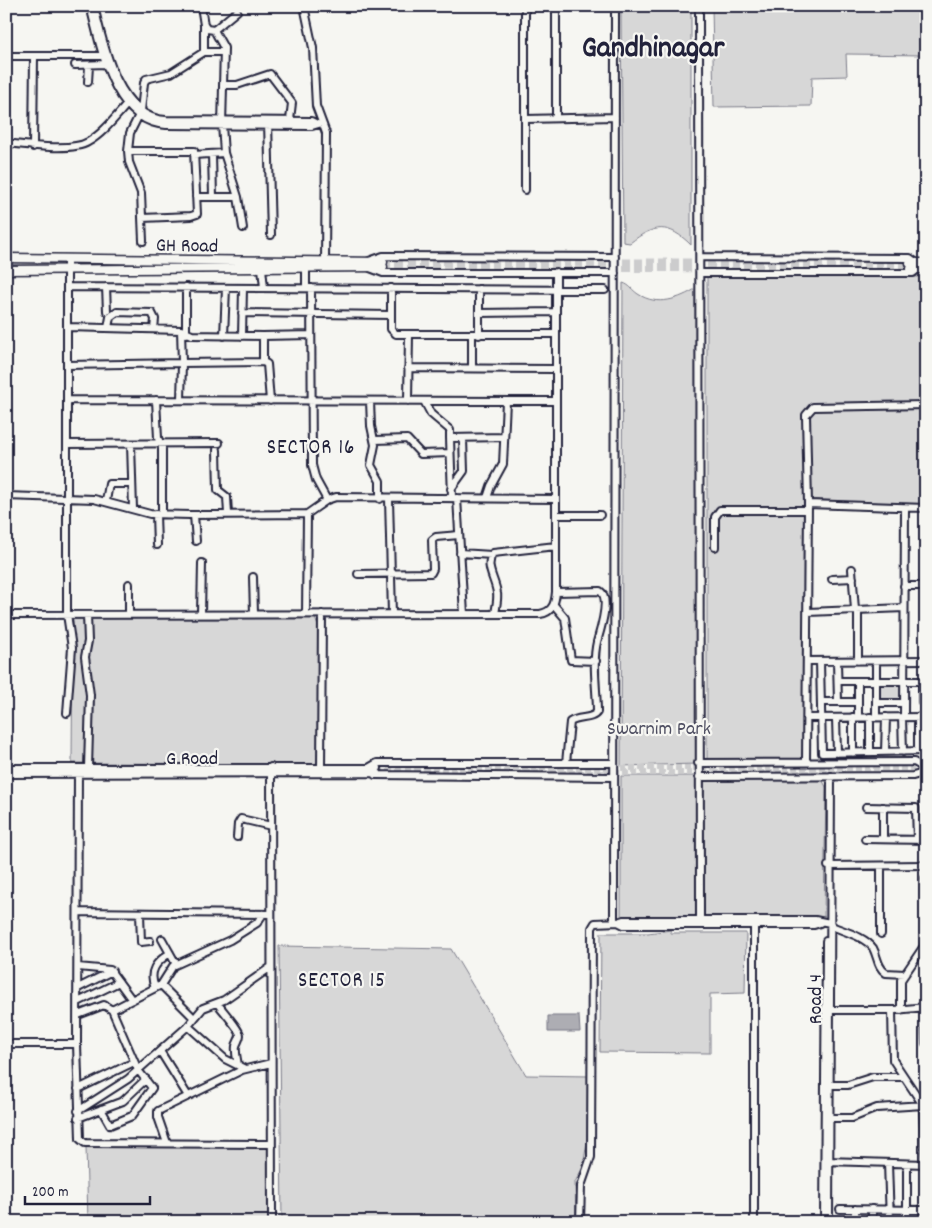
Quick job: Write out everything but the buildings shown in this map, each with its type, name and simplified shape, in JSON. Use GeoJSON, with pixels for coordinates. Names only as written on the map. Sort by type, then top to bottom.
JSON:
{"type":"FeatureCollection","features":[{"type":"Feature","properties":{"kind":"main road","name":"GH Road"},"geometry":{"type":"LineString","coordinates":[[6,258],[383,264]]}},
{"type":"Feature","properties":{"kind":"main road","name":"GH Road"},"geometry":{"type":"LineString","coordinates":[[6,270],[262,268],[306,263]]}},
{"type":"Feature","properties":{"kind":"street"},"geometry":{"type":"LineString","coordinates":[[90,6],[103,56],[115,86],[140,113],[155,124],[268,123],[312,126],[318,123]]}},
{"type":"Feature","properties":{"kind":"street"},"geometry":{"type":"LineString","coordinates":[[94,6],[113,70],[129,102]]}},
{"type":"Feature","properties":{"kind":"street"},"geometry":{"type":"LineString","coordinates":[[202,6],[204,52]]}},
{"type":"Feature","properties":{"kind":"street"},"geometry":{"type":"LineString","coordinates":[[304,6],[313,48],[318,123],[326,141],[325,264]]}},
{"type":"Feature","properties":{"kind":"street"},"geometry":{"type":"LineString","coordinates":[[525,6],[525,190]]}},
{"type":"Feature","properties":{"kind":"street"},"geometry":{"type":"LineString","coordinates":[[556,6],[556,118]]}},
{"type":"Feature","properties":{"kind":"street"},"geometry":{"type":"LineString","coordinates":[[615,6],[614,777],[616,922]]}},
{"type":"Feature","properties":{"kind":"street"},"geometry":{"type":"LineString","coordinates":[[699,6],[698,762],[700,923]]}},
{"type":"Feature","properties":{"kind":"street"},"geometry":{"type":"LineString","coordinates":[[214,30],[237,11]]}},
{"type":"Feature","properties":{"kind":"street"},"geometry":{"type":"LineString","coordinates":[[204,25],[208,29],[214,30],[222,42],[224,52],[222,123],[224,154],[238,197],[243,228]]}},
{"type":"Feature","properties":{"kind":"street"},"geometry":{"type":"LineString","coordinates":[[143,241],[141,193],[129,162],[128,151],[130,133],[140,113],[146,79],[171,73],[204,52],[224,52]]}},
{"type":"Feature","properties":{"kind":"street"},"geometry":{"type":"LineString","coordinates":[[6,56],[103,56]]}},
{"type":"Feature","properties":{"kind":"street"},"geometry":{"type":"LineString","coordinates":[[33,147],[34,56]]}},
{"type":"Feature","properties":{"kind":"street"},"geometry":{"type":"LineString","coordinates":[[75,65],[106,64]]}},
{"type":"Feature","properties":{"kind":"street"},"geometry":{"type":"LineString","coordinates":[[88,82],[89,66]]}},
{"type":"Feature","properties":{"kind":"street"},"geometry":{"type":"LineString","coordinates":[[223,85],[237,85],[270,74],[292,103],[290,120]]}},
{"type":"Feature","properties":{"kind":"street"},"geometry":{"type":"LineString","coordinates":[[6,143],[33,147],[87,143],[106,127],[129,102]]}},
{"type":"Feature","properties":{"kind":"street"},"geometry":{"type":"LineString","coordinates":[[526,119],[615,117]]}},
{"type":"Feature","properties":{"kind":"street"},"geometry":{"type":"LineString","coordinates":[[268,123],[290,120],[318,123]]}},
{"type":"Feature","properties":{"kind":"street"},"geometry":{"type":"LineString","coordinates":[[268,123],[271,235]]}},
{"type":"Feature","properties":{"kind":"street"},"geometry":{"type":"LineString","coordinates":[[128,151],[192,149],[194,155],[196,214],[194,216],[142,218]]}},
{"type":"Feature","properties":{"kind":"street"},"geometry":{"type":"LineString","coordinates":[[212,154],[213,197]]}},
{"type":"Feature","properties":{"kind":"street"},"geometry":{"type":"LineString","coordinates":[[194,155],[224,154]]}},
{"type":"Feature","properties":{"kind":"street"},"geometry":{"type":"LineString","coordinates":[[196,197],[238,197]]}},
{"type":"Feature","properties":{"kind":"street"},"geometry":{"type":"LineString","coordinates":[[367,264],[383,256],[614,257]]}},
{"type":"Feature","properties":{"kind":"street"},"geometry":{"type":"LineString","coordinates":[[700,257],[910,258],[918,266],[913,273],[700,273]]}},
{"type":"Feature","properties":{"kind":"street"},"geometry":{"type":"LineString","coordinates":[[67,259],[67,614],[72,648],[67,713]]}},
{"type":"Feature","properties":{"kind":"street"},"geometry":{"type":"LineString","coordinates":[[306,263],[311,313],[312,464],[316,480],[327,500]]}},
{"type":"Feature","properties":{"kind":"street"},"geometry":{"type":"LineString","coordinates":[[367,264],[383,273],[615,273]]}},
{"type":"Feature","properties":{"kind":"street"},"geometry":{"type":"LineString","coordinates":[[262,268],[264,288]]}},
{"type":"Feature","properties":{"kind":"street"},"geometry":{"type":"LineString","coordinates":[[6,615],[544,613],[554,605],[556,592],[556,272]]}},
{"type":"Feature","properties":{"kind":"street"},"geometry":{"type":"LineString","coordinates":[[67,287],[605,290]]}},
{"type":"Feature","properties":{"kind":"street"},"geometry":{"type":"LineString","coordinates":[[106,287],[107,311]]}},
{"type":"Feature","properties":{"kind":"street"},"geometry":{"type":"LineString","coordinates":[[182,400],[186,287]]}},
{"type":"Feature","properties":{"kind":"street"},"geometry":{"type":"LineString","coordinates":[[224,336],[226,288]]}},
{"type":"Feature","properties":{"kind":"street"},"geometry":{"type":"LineString","coordinates":[[242,336],[243,288]]}},
{"type":"Feature","properties":{"kind":"street"},"geometry":{"type":"LineString","coordinates":[[392,288],[391,315],[393,333],[556,334]]}},
{"type":"Feature","properties":{"kind":"street"},"geometry":{"type":"LineString","coordinates":[[472,368],[479,313],[479,288]]}},
{"type":"Feature","properties":{"kind":"street"},"geometry":{"type":"LineString","coordinates":[[108,328],[110,317],[118,312],[152,313],[155,319],[154,329]]}},
{"type":"Feature","properties":{"kind":"street"},"geometry":{"type":"LineString","coordinates":[[479,313],[556,312]]}},
{"type":"Feature","properties":{"kind":"street"},"geometry":{"type":"LineString","coordinates":[[242,314],[391,315]]}},
{"type":"Feature","properties":{"kind":"street"},"geometry":{"type":"LineString","coordinates":[[67,327],[154,329],[224,336],[311,335]]}},
{"type":"Feature","properties":{"kind":"street"},"geometry":{"type":"LineString","coordinates":[[408,401],[409,334]]}},
{"type":"Feature","properties":{"kind":"street"},"geometry":{"type":"LineString","coordinates":[[263,336],[263,362]]}},
{"type":"Feature","properties":{"kind":"street"},"geometry":{"type":"LineString","coordinates":[[67,365],[263,362],[267,364],[270,401]]}},
{"type":"Feature","properties":{"kind":"street"},"geometry":{"type":"LineString","coordinates":[[408,368],[556,368]]}},
{"type":"Feature","properties":{"kind":"street"},"geometry":{"type":"LineString","coordinates":[[67,400],[556,401]]}},
{"type":"Feature","properties":{"kind":"street"},"geometry":{"type":"LineString","coordinates":[[156,400],[160,444],[157,545]]}},
{"type":"Feature","properties":{"kind":"street"},"geometry":{"type":"LineString","coordinates":[[370,401],[371,426],[375,440],[371,465],[380,481],[380,499]]}},
{"type":"Feature","properties":{"kind":"street"},"geometry":{"type":"LineString","coordinates":[[424,401],[431,414],[450,430],[451,489],[459,535],[464,614]]}},
{"type":"Feature","properties":{"kind":"street"},"geometry":{"type":"LineString","coordinates":[[487,498],[491,486],[502,468],[506,401]]}},
{"type":"Feature","properties":{"kind":"street"},"geometry":{"type":"LineString","coordinates":[[806,762],[808,612],[806,415],[810,409],[926,405]]}},
{"type":"Feature","properties":{"kind":"street"},"geometry":{"type":"LineString","coordinates":[[450,438],[504,438]]}},
{"type":"Feature","properties":{"kind":"street"},"geometry":{"type":"LineString","coordinates":[[451,489],[464,471],[463,438]]}},
{"type":"Feature","properties":{"kind":"street"},"geometry":{"type":"LineString","coordinates":[[375,440],[407,439],[421,454],[450,453]]}},
{"type":"Feature","properties":{"kind":"street"},"geometry":{"type":"LineString","coordinates":[[67,444],[160,444],[218,447],[218,490],[227,496],[228,514]]}},
{"type":"Feature","properties":{"kind":"street"},"geometry":{"type":"LineString","coordinates":[[131,444],[133,509]]}},
{"type":"Feature","properties":{"kind":"street"},"geometry":{"type":"LineString","coordinates":[[106,501],[109,484],[132,484]]}},
{"type":"Feature","properties":{"kind":"street"},"geometry":{"type":"LineString","coordinates":[[6,496],[67,497],[106,501],[159,514],[194,515],[307,514],[327,500],[336,497],[380,499],[556,499]]}},
{"type":"Feature","properties":{"kind":"street"},"geometry":{"type":"LineString","coordinates":[[389,499],[392,614]]}},
{"type":"Feature","properties":{"kind":"street"},"geometry":{"type":"LineString","coordinates":[[715,547],[715,517],[720,510],[808,507],[926,508]]}},
{"type":"Feature","properties":{"kind":"street"},"geometry":{"type":"LineString","coordinates":[[903,752],[905,508]]}},
{"type":"Feature","properties":{"kind":"street"},"geometry":{"type":"LineString","coordinates":[[306,614],[307,514]]}},
{"type":"Feature","properties":{"kind":"street"},"geometry":{"type":"LineString","coordinates":[[194,515],[196,541]]}},
{"type":"Feature","properties":{"kind":"street"},"geometry":{"type":"LineString","coordinates":[[556,515],[600,515]]}},
{"type":"Feature","properties":{"kind":"street"},"geometry":{"type":"LineString","coordinates":[[358,574],[431,573],[433,569],[432,540],[436,537],[459,535]]}},
{"type":"Feature","properties":{"kind":"street"},"geometry":{"type":"LineString","coordinates":[[460,553],[492,555],[504,550],[556,546]]}},
{"type":"Feature","properties":{"kind":"street"},"geometry":{"type":"LineString","coordinates":[[492,555],[490,571],[497,594],[495,614]]}},
{"type":"Feature","properties":{"kind":"street"},"geometry":{"type":"LineString","coordinates":[[201,614],[202,563]]}},
{"type":"Feature","properties":{"kind":"street"},"geometry":{"type":"LineString","coordinates":[[852,569],[858,661]]}},
{"type":"Feature","properties":{"kind":"street"},"geometry":{"type":"LineString","coordinates":[[254,577],[254,614]]}},
{"type":"Feature","properties":{"kind":"street"},"geometry":{"type":"LineString","coordinates":[[832,579],[853,578]]}},
{"type":"Feature","properties":{"kind":"street"},"geometry":{"type":"LineString","coordinates":[[129,584],[129,615]]}},
{"type":"Feature","properties":{"kind":"street"},"geometry":{"type":"LineString","coordinates":[[904,586],[926,586]]}},
{"type":"Feature","properties":{"kind":"street"},"geometry":{"type":"LineString","coordinates":[[556,592],[600,591],[603,593],[604,619],[596,647],[597,712],[592,717],[577,718],[570,722],[566,763]]}},
{"type":"Feature","properties":{"kind":"street"},"geometry":{"type":"LineString","coordinates":[[554,605],[565,618],[571,660],[596,661]]}},
{"type":"Feature","properties":{"kind":"street"},"geometry":{"type":"LineString","coordinates":[[808,612],[904,608]]}},
{"type":"Feature","properties":{"kind":"street"},"geometry":{"type":"LineString","coordinates":[[321,770],[322,614]]}},
{"type":"Feature","properties":{"kind":"street"},"geometry":{"type":"LineString","coordinates":[[87,615],[88,641],[85,656],[89,674],[90,695],[88,768]]}},
{"type":"Feature","properties":{"kind":"street"},"geometry":{"type":"LineString","coordinates":[[807,661],[926,660]]}},
{"type":"Feature","properties":{"kind":"street"},"geometry":{"type":"LineString","coordinates":[[820,661],[821,751],[824,754],[922,751],[924,681],[838,681]]}},
{"type":"Feature","properties":{"kind":"street"},"geometry":{"type":"LineString","coordinates":[[837,661],[838,702]]}},
{"type":"Feature","properties":{"kind":"street"},"geometry":{"type":"LineString","coordinates":[[870,752],[876,703],[876,661]]}},
{"type":"Feature","properties":{"kind":"street"},"geometry":{"type":"LineString","coordinates":[[853,753],[858,681]]}},
{"type":"Feature","properties":{"kind":"street"},"geometry":{"type":"LineString","coordinates":[[820,702],[858,702]]}},
{"type":"Feature","properties":{"kind":"street"},"geometry":{"type":"LineString","coordinates":[[876,703],[904,703]]}},
{"type":"Feature","properties":{"kind":"street"},"geometry":{"type":"LineString","coordinates":[[885,752],[886,717]]}},
{"type":"Feature","properties":{"kind":"street"},"geometry":{"type":"LineString","coordinates":[[807,718],[922,717]]}},
{"type":"Feature","properties":{"kind":"street"},"geometry":{"type":"LineString","coordinates":[[836,718],[837,753]]}},
{"type":"Feature","properties":{"kind":"street"},"geometry":{"type":"LineString","coordinates":[[698,762],[914,762],[925,771]]}},
{"type":"Feature","properties":{"kind":"street"},"geometry":{"type":"LineString","coordinates":[[614,763],[377,763],[369,770],[379,776],[614,777]]}},
{"type":"Feature","properties":{"kind":"street","name":"G Road"},"geometry":{"type":"LineString","coordinates":[[6,768],[78,771],[88,768],[271,770]]}},
{"type":"Feature","properties":{"kind":"street"},"geometry":{"type":"LineString","coordinates":[[271,770],[272,1222]]}},
{"type":"Feature","properties":{"kind":"street","name":"G Road"},"geometry":{"type":"LineString","coordinates":[[6,774],[78,771],[378,770]]}},
{"type":"Feature","properties":{"kind":"street"},"geometry":{"type":"LineString","coordinates":[[78,771],[77,1044],[80,1139],[85,1144],[272,1144]]}},
{"type":"Feature","properties":{"kind":"street"},"geometry":{"type":"LineString","coordinates":[[914,771],[925,771]]}},
{"type":"Feature","properties":{"kind":"street"},"geometry":{"type":"LineString","coordinates":[[699,777],[913,776],[925,771]]}},
{"type":"Feature","properties":{"kind":"street","name":"Road 4"},"geometry":{"type":"LineString","coordinates":[[824,1222],[830,1118],[825,923],[829,866],[829,776]]}},
{"type":"Feature","properties":{"kind":"street"},"geometry":{"type":"LineString","coordinates":[[866,807],[916,808],[917,840]]}},
{"type":"Feature","properties":{"kind":"street"},"geometry":{"type":"LineString","coordinates":[[883,807],[883,839]]}},
{"type":"Feature","properties":{"kind":"street"},"geometry":{"type":"LineString","coordinates":[[238,837],[238,824],[241,819],[271,826]]}},
{"type":"Feature","properties":{"kind":"street"},"geometry":{"type":"LineString","coordinates":[[866,838],[926,840]]}},
{"type":"Feature","properties":{"kind":"street"},"geometry":{"type":"LineString","coordinates":[[829,866],[926,865]]}},
{"type":"Feature","properties":{"kind":"street"},"geometry":{"type":"LineString","coordinates":[[881,866],[881,934]]}},
{"type":"Feature","properties":{"kind":"street"},"geometry":{"type":"LineString","coordinates":[[925,878],[926,888]]}},
{"type":"Feature","properties":{"kind":"street"},"geometry":{"type":"LineString","coordinates":[[78,912],[271,914]]}},
{"type":"Feature","properties":{"kind":"street"},"geometry":{"type":"LineString","coordinates":[[140,913],[140,941],[144,943],[150,941]]}},
{"type":"Feature","properties":{"kind":"street"},"geometry":{"type":"LineString","coordinates":[[112,1010],[158,986],[169,970],[176,964],[225,943],[254,925],[263,914]]}},
{"type":"Feature","properties":{"kind":"street"},"geometry":{"type":"LineString","coordinates":[[580,1222],[581,1186],[591,1157],[592,928],[597,923],[624,920],[700,923],[815,920],[862,939],[871,946],[883,972],[905,974]]}},
{"type":"Feature","properties":{"kind":"street"},"geometry":{"type":"LineString","coordinates":[[754,923],[754,1222]]}},
{"type":"Feature","properties":{"kind":"street"},"geometry":{"type":"LineString","coordinates":[[901,1010],[901,984],[905,974],[924,946],[926,933]]}},
{"type":"Feature","properties":{"kind":"street"},"geometry":{"type":"LineString","coordinates":[[162,939],[176,964]]}},
{"type":"Feature","properties":{"kind":"street"},"geometry":{"type":"LineString","coordinates":[[158,986],[152,972],[159,960],[170,953]]}},
{"type":"Feature","properties":{"kind":"street"},"geometry":{"type":"LineString","coordinates":[[78,967],[109,969],[132,1000]]}},
{"type":"Feature","properties":{"kind":"street"},"geometry":{"type":"LineString","coordinates":[[78,1111],[107,1094],[138,1070],[188,1026],[203,1008],[218,1004],[271,968]]}},
{"type":"Feature","properties":{"kind":"street"},"geometry":{"type":"LineString","coordinates":[[78,988],[112,971]]}},
{"type":"Feature","properties":{"kind":"street"},"geometry":{"type":"LineString","coordinates":[[78,1002],[119,982]]}},
{"type":"Feature","properties":{"kind":"street"},"geometry":{"type":"LineString","coordinates":[[158,986],[164,986],[194,1018]]}},
{"type":"Feature","properties":{"kind":"street"},"geometry":{"type":"LineString","coordinates":[[218,1004],[228,1019],[235,1023],[240,1031],[236,1048],[238,1065]]}},
{"type":"Feature","properties":{"kind":"street"},"geometry":{"type":"LineString","coordinates":[[78,1015],[100,1006],[108,1006],[112,1010],[138,1070],[151,1085],[151,1090],[132,1116],[110,1125],[101,1109]]}},
{"type":"Feature","properties":{"kind":"street"},"geometry":{"type":"LineString","coordinates":[[828,1010],[901,1010],[925,1007],[926,1043]]}},
{"type":"Feature","properties":{"kind":"street","name":"Road 4"},"geometry":{"type":"LineString","coordinates":[[828,1010],[827,1161],[829,1222]]}},
{"type":"Feature","properties":{"kind":"street"},"geometry":{"type":"LineString","coordinates":[[892,1010],[893,1060],[923,1105],[926,1170]]}},
{"type":"Feature","properties":{"kind":"street"},"geometry":{"type":"LineString","coordinates":[[188,1026],[220,1054],[245,1069]]}},
{"type":"Feature","properties":{"kind":"street"},"geometry":{"type":"LineString","coordinates":[[6,1044],[77,1044]]}},
{"type":"Feature","properties":{"kind":"street"},"geometry":{"type":"LineString","coordinates":[[160,1051],[188,1096]]}},
{"type":"Feature","properties":{"kind":"street"},"geometry":{"type":"LineString","coordinates":[[78,1088],[134,1062]]}},
{"type":"Feature","properties":{"kind":"street"},"geometry":{"type":"LineString","coordinates":[[167,1143],[157,1114],[188,1096],[245,1069],[271,1063]]}},
{"type":"Feature","properties":{"kind":"street"},"geometry":{"type":"LineString","coordinates":[[830,1085],[848,1085],[868,1078],[904,1077]]}},
{"type":"Feature","properties":{"kind":"street"},"geometry":{"type":"LineString","coordinates":[[78,1118],[123,1101],[146,1079]]}},
{"type":"Feature","properties":{"kind":"street"},"geometry":{"type":"LineString","coordinates":[[916,1092],[926,1092]]}},
{"type":"Feature","properties":{"kind":"street"},"geometry":{"type":"LineString","coordinates":[[830,1118],[852,1118],[878,1108],[923,1105]]}},
{"type":"Feature","properties":{"kind":"street"},"geometry":{"type":"LineString","coordinates":[[827,1161],[926,1164]]}},
{"type":"Feature","properties":{"kind":"street"},"geometry":{"type":"LineString","coordinates":[[888,1163],[890,1222]]}},
{"type":"Feature","properties":{"kind":"street"},"geometry":{"type":"LineString","coordinates":[[907,1164],[907,1222]]}},
{"type":"Feature","properties":{"kind":"street"},"geometry":{"type":"LineString","coordinates":[[840,1209],[925,1210],[924,1222]]}},
{"type":"Feature","properties":{"kind":"street"},"geometry":{"type":"LineString","coordinates":[[855,1209],[855,1222]]}},
{"type":"Feature","properties":{"kind":"street"},"geometry":{"type":"LineString","coordinates":[[872,1209],[872,1222]]}},
{"type":"Feature","properties":{"kind":"green space"},"geometry":{"type":"Polygon","coordinates":[[[621,6],[691,6],[691,245],[676,233],[661,229],[647,232],[630,243],[623,242],[621,6]]]}},
{"type":"Feature","properties":{"kind":"green space"},"geometry":{"type":"Polygon","coordinates":[[[712,6],[926,6],[926,55],[846,54],[847,76],[812,77],[811,106],[714,107],[712,6]]]}},
{"type":"Feature","properties":{"kind":"green space"},"geometry":{"type":"Polygon","coordinates":[[[707,275],[926,277],[926,506],[807,499],[805,764],[707,763],[707,275]]]}},
{"type":"Feature","properties":{"kind":"green space","name":"Swarnim Park"},"geometry":{"type":"Polygon","coordinates":[[[623,283],[646,298],[661,301],[676,298],[697,288],[697,764],[621,766],[623,283]]]}},
{"type":"Feature","properties":{"kind":"green space"},"geometry":{"type":"Polygon","coordinates":[[[73,618],[315,618],[319,629],[318,764],[72,763],[73,618]]]}},
{"type":"Feature","properties":{"kind":"green space"},"geometry":{"type":"Polygon","coordinates":[[[879,682],[902,682],[902,701],[879,701],[879,682]]]}},
{"type":"Feature","properties":{"kind":"green space"},"geometry":{"type":"Polygon","coordinates":[[[820,775],[826,787],[824,918],[706,919],[704,914],[704,777],[820,775]]]}},
{"type":"Feature","properties":{"kind":"green space","name":"Swarnim Park"},"geometry":{"type":"Polygon","coordinates":[[[621,776],[697,776],[698,919],[621,919],[621,776]]]}},
{"type":"Feature","properties":{"kind":"green space"},"geometry":{"type":"Polygon","coordinates":[[[671,930],[671,933],[746,933],[745,993],[710,994],[710,1053],[600,1052],[601,933],[648,933],[671,930]]]}},
{"type":"Feature","properties":{"kind":"green space"},"geometry":{"type":"Polygon","coordinates":[[[279,946],[451,949],[526,1075],[589,1076],[588,1135],[583,1167],[575,1182],[576,1222],[282,1222],[279,946]]]}},
{"type":"Feature","properties":{"kind":"green space"},"geometry":{"type":"Polygon","coordinates":[[[265,1146],[273,1149],[273,1222],[88,1222],[86,1147],[265,1146]]]}},
{"type":"Feature","properties":{"kind":"shaded area"},"geometry":{"type":"Polygon","coordinates":[[[548,1016],[579,1016],[580,1032],[548,1032],[548,1016]]]}},
{"type":"Feature","properties":{"kind":"tunnel"},"geometry":{"type":"LineString","coordinates":[[383,262],[910,263]]}},
{"type":"Feature","properties":{"kind":"tunnel"},"geometry":{"type":"LineString","coordinates":[[383,267],[911,269]]}},
{"type":"Feature","properties":{"kind":"tunnel"},"geometry":{"type":"LineString","coordinates":[[378,768],[914,768]]}},
{"type":"Feature","properties":{"kind":"tunnel"},"geometry":{"type":"LineString","coordinates":[[515,773],[845,773]]}},
{"type":"Feature","properties":{"kind":"district","name":"Gandhinagar"},"geometry":{"type":"Point","coordinates":[653,46]}},
{"type":"Feature","properties":{"kind":"district","name":"SECTOR 16"},"geometry":{"type":"Point","coordinates":[311,446]}},
{"type":"Feature","properties":{"kind":"district","name":"SECTOR 15"},"geometry":{"type":"Point","coordinates":[342,979]}}]}
